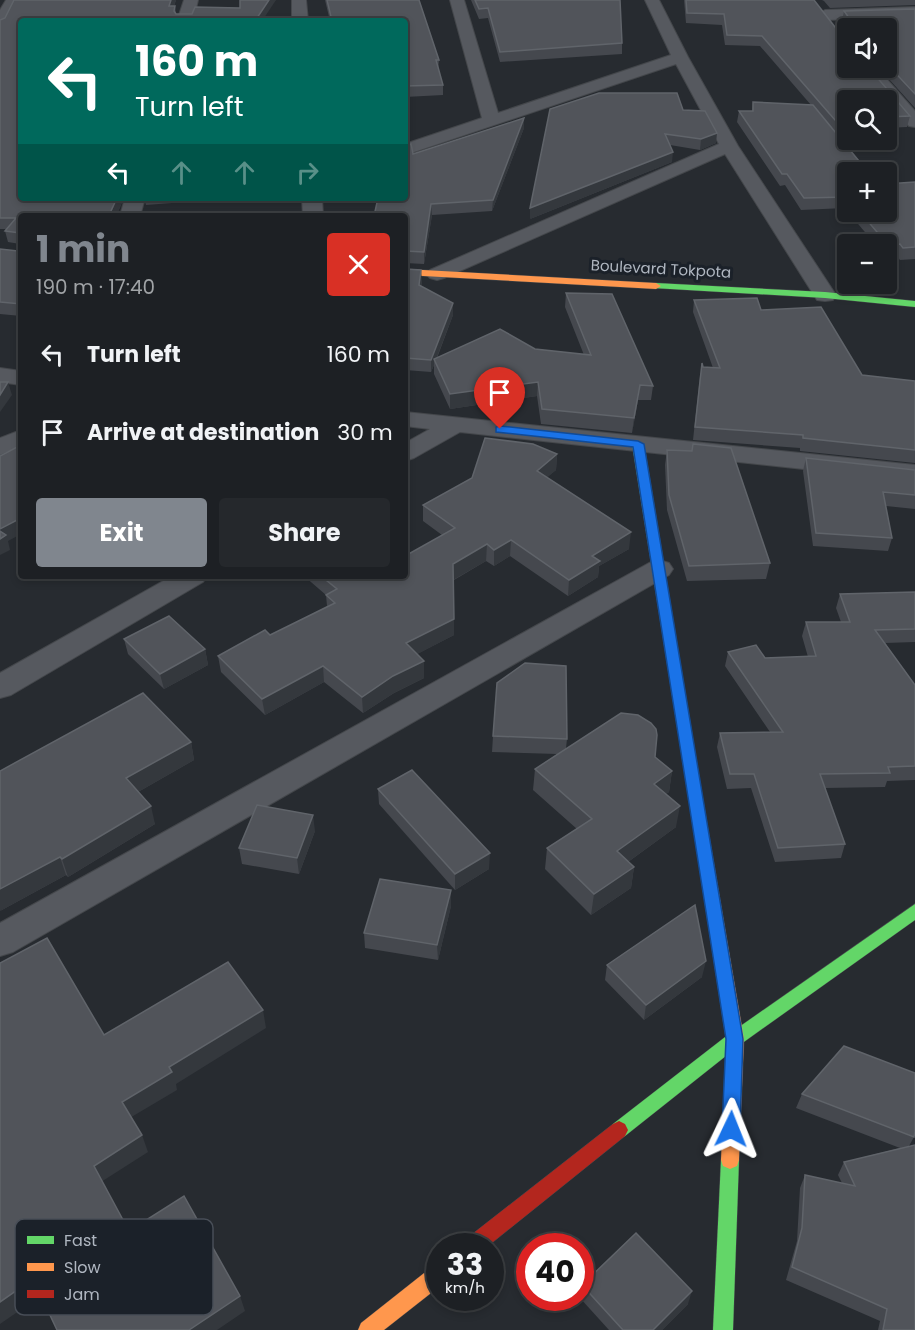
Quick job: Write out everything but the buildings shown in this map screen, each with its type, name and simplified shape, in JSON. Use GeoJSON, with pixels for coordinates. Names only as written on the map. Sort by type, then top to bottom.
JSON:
{"type":"FeatureCollection","features":[{"type":"Feature","properties":{"kind":"street"},"geometry":{"type":"LineString","coordinates":[[0,24],[13,0]]}},
{"type":"Feature","properties":{"kind":"street"},"geometry":{"type":"LineString","coordinates":[[186,18],[191,0]]}},
{"type":"Feature","properties":{"kind":"street"},"geometry":{"type":"LineString","coordinates":[[298,0],[300,18]]}},
{"type":"Feature","properties":{"kind":"street"},"geometry":{"type":"LineString","coordinates":[[457,0],[492,121]]}},
{"type":"Feature","properties":{"kind":"street"},"geometry":{"type":"LineString","coordinates":[[652,0],[680,57],[729,146],[825,295]]}},
{"type":"Feature","properties":{"kind":"street"},"geometry":{"type":"LineString","coordinates":[[813,0],[837,29]]}},
{"type":"Feature","properties":{"kind":"street"},"geometry":{"type":"LineString","coordinates":[[825,15],[915,12]]}},
{"type":"Feature","properties":{"kind":"street"},"geometry":{"type":"LineString","coordinates":[[408,149],[680,57]]}},
{"type":"Feature","properties":{"kind":"street"},"geometry":{"type":"LineString","coordinates":[[878,78],[915,122]]}},
{"type":"Feature","properties":{"kind":"street"},"geometry":{"type":"LineString","coordinates":[[437,274],[729,146]]}},
{"type":"Feature","properties":{"kind":"street","name":"Boulevard Tokpota"},"geometry":{"type":"LineString","coordinates":[[408,272],[825,295],[915,304]]}},
{"type":"Feature","properties":{"kind":"street"},"geometry":{"type":"LineString","coordinates":[[0,375],[18,378]]}},
{"type":"Feature","properties":{"kind":"street"},"geometry":{"type":"LineString","coordinates":[[408,419],[915,473]]}},
{"type":"Feature","properties":{"kind":"street"},"geometry":{"type":"LineString","coordinates":[[408,451],[455,425]]}},
{"type":"Feature","properties":{"kind":"street"},"geometry":{"type":"LineString","coordinates":[[0,447],[18,438]]}},
{"type":"Feature","properties":{"kind":"street"},"geometry":{"type":"LineString","coordinates":[[638,444],[735,1039],[723,1330]]}},
{"type":"Feature","properties":{"kind":"street"},"geometry":{"type":"LineString","coordinates":[[0,941],[659,569]]}},
{"type":"Feature","properties":{"kind":"street"},"geometry":{"type":"LineString","coordinates":[[0,687],[188,579]]}},
{"type":"Feature","properties":{"kind":"street"},"geometry":{"type":"LineString","coordinates":[[489,1233],[735,1039],[915,911]]}},
{"type":"Feature","properties":{"kind":"street"},"geometry":{"type":"LineString","coordinates":[[368,1330],[426,1284]]}},
{"type":"Feature","properties":{"kind":"traffic: fast"},"geometry":{"type":"LineString","coordinates":[[656,286],[825,295],[915,304]]}},
{"type":"Feature","properties":{"kind":"traffic: fast"},"geometry":{"type":"LineString","coordinates":[[638,444],[697,806]]}},
{"type":"Feature","properties":{"kind":"traffic: fast"},"geometry":{"type":"LineString","coordinates":[[619,1130],[735,1039],[915,911]]}},
{"type":"Feature","properties":{"kind":"traffic: fast"},"geometry":{"type":"LineString","coordinates":[[723,1330],[730,1160]]}},
{"type":"Feature","properties":{"kind":"traffic: slow"},"geometry":{"type":"LineString","coordinates":[[408,272],[656,286]]}},
{"type":"Feature","properties":{"kind":"traffic: slow"},"geometry":{"type":"LineString","coordinates":[[697,806],[735,1039],[730,1160]]}},
{"type":"Feature","properties":{"kind":"traffic: slow"},"geometry":{"type":"LineString","coordinates":[[368,1330],[426,1284]]}},
{"type":"Feature","properties":{"kind":"traffic: jam"},"geometry":{"type":"LineString","coordinates":[[489,1233],[619,1130]]}},
{"type":"Feature","properties":{"kind":"route"},"geometry":{"type":"LineString","coordinates":[[500,429],[638,444],[735,1039],[731,1129]]}}]}
